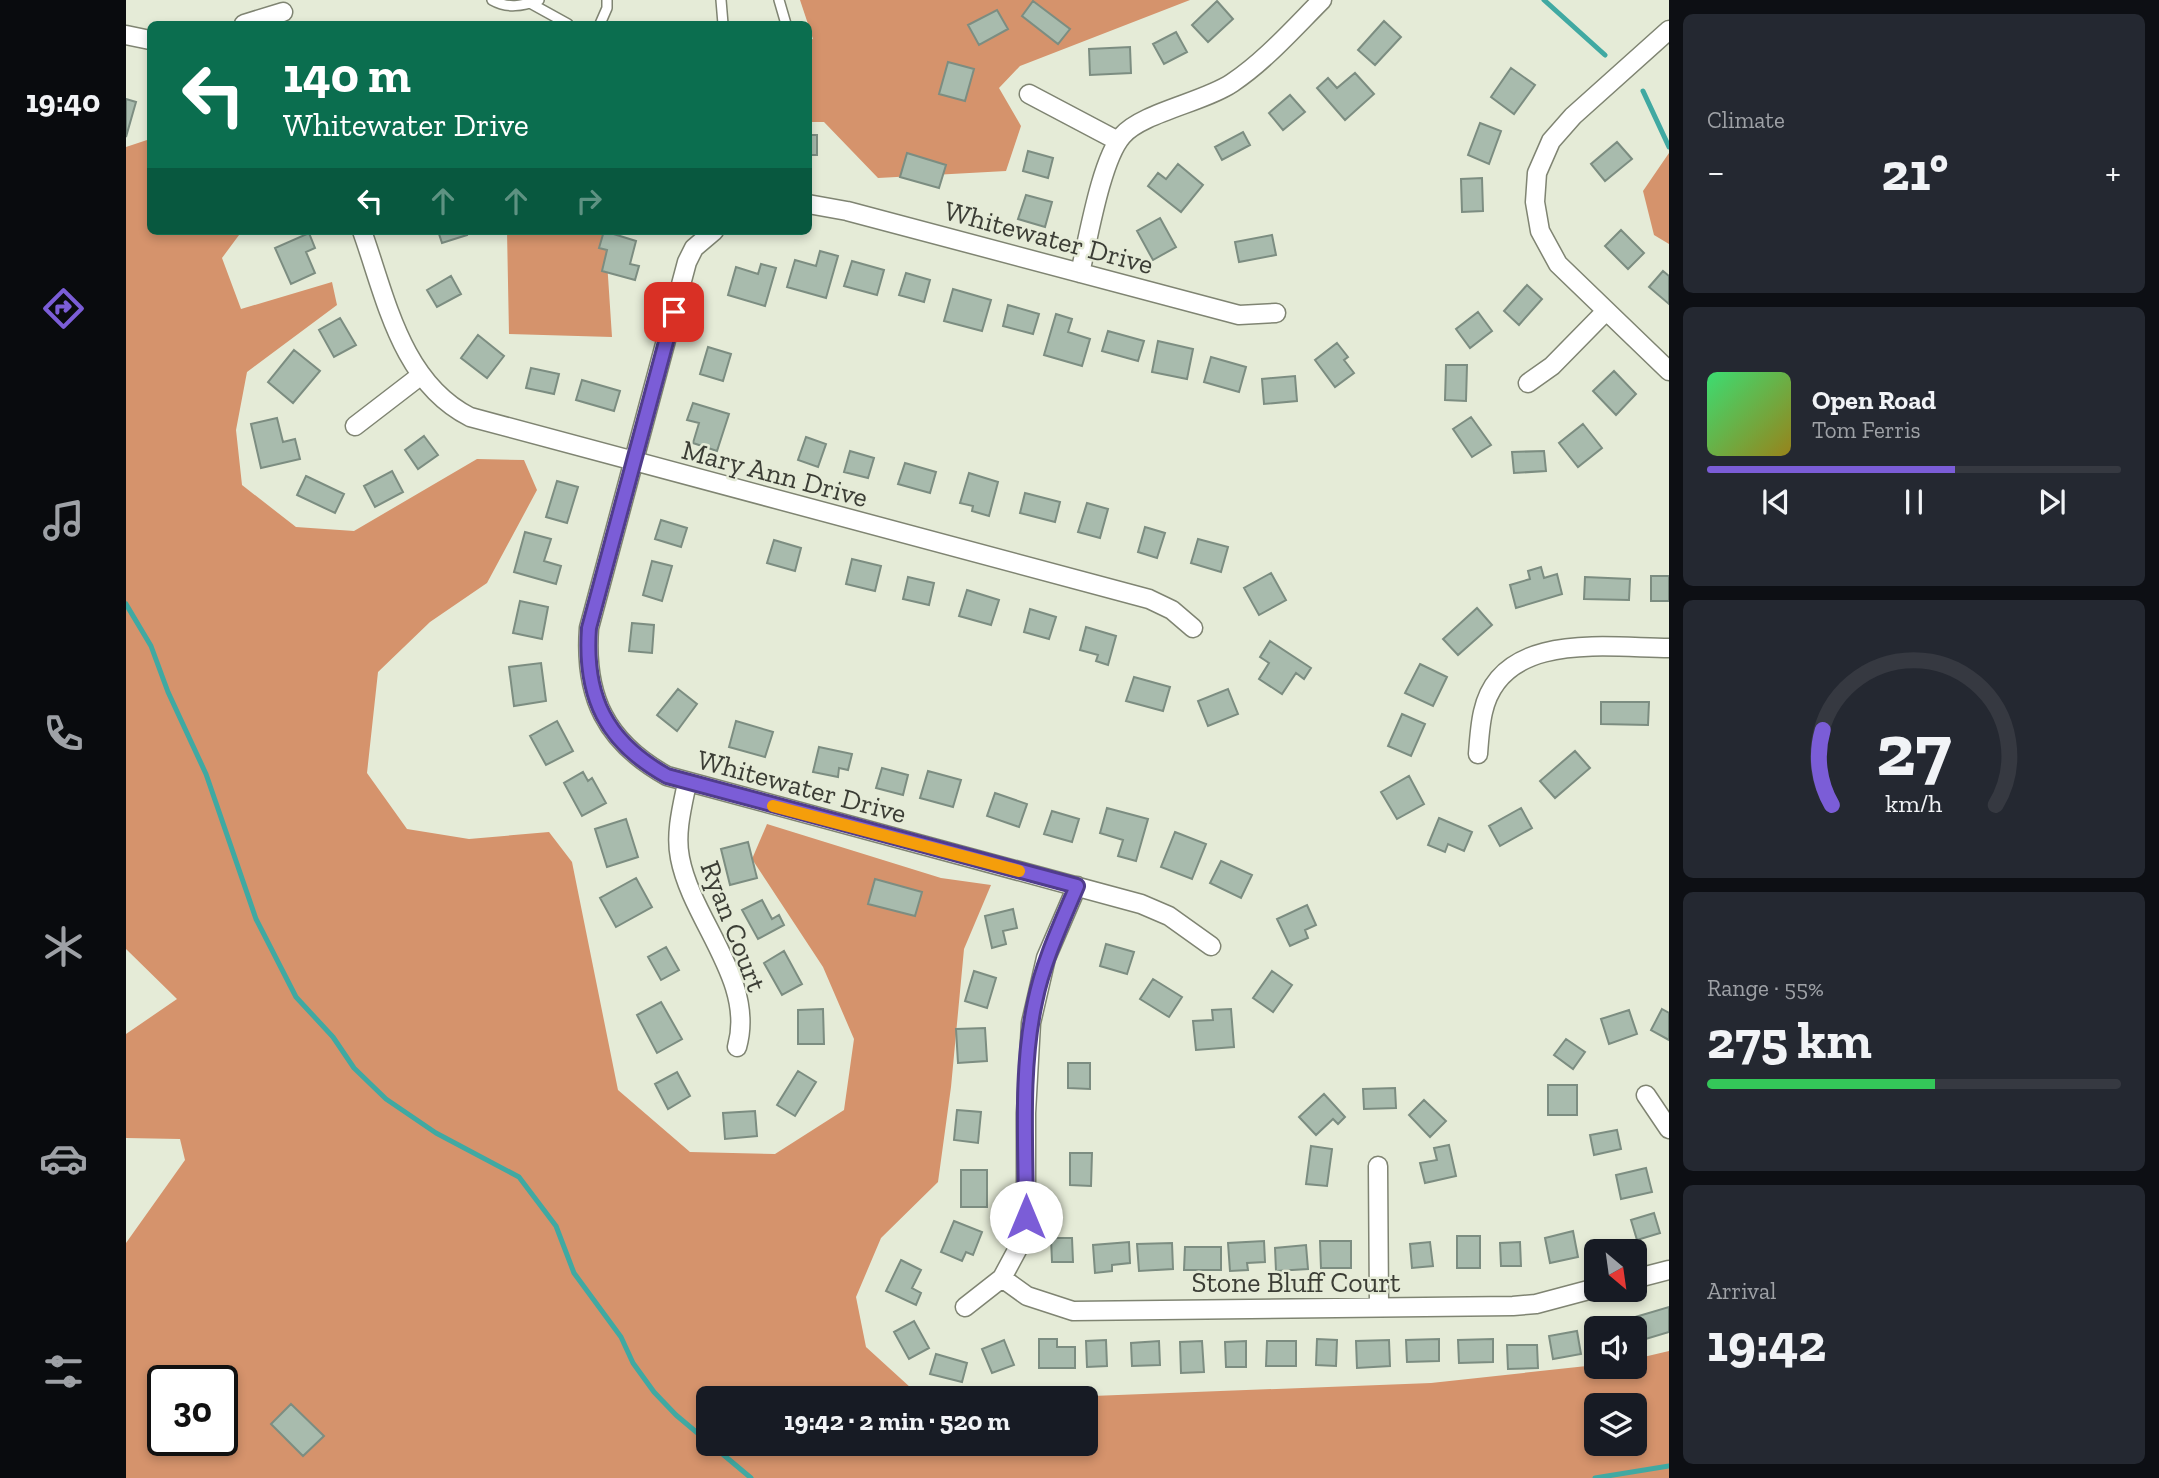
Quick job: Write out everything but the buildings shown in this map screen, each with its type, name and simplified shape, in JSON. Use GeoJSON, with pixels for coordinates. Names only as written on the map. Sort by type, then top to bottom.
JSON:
{"type":"FeatureCollection","features":[{"type":"Feature","properties":{"kind":"street"},"geometry":{"type":"LineString","coordinates":[[1080,273],[1103,181],[1118,141],[1141,122],[1214,93],[1233,82],[1322,0]]}},
{"type":"Feature","properties":{"kind":"street"},"geometry":{"type":"LineString","coordinates":[[254,21],[283,12]]}},
{"type":"Feature","properties":{"kind":"street"},"geometry":{"type":"LineString","coordinates":[[1669,30],[1573,116],[1551,141],[1537,173],[1535,202],[1540,231],[1549,252],[1669,371]]}},
{"type":"Feature","properties":{"kind":"street"},"geometry":{"type":"LineString","coordinates":[[126,35],[147,39]]}},
{"type":"Feature","properties":{"kind":"street"},"geometry":{"type":"LineString","coordinates":[[1030,94],[1118,141]]}},
{"type":"Feature","properties":{"kind":"street","name":"Whitewater Drive"},"geometry":{"type":"LineString","coordinates":[[812,205],[847,211],[1239,314],[1276,313]]}},
{"type":"Feature","properties":{"kind":"street","name":"Mary Ann Drive"},"geometry":{"type":"LineString","coordinates":[[363,235],[399,335],[420,376],[440,398],[470,417],[1149,599],[1172,610],[1193,628]]}},
{"type":"Feature","properties":{"kind":"street","name":"Whitewater Drive"},"geometry":{"type":"LineString","coordinates":[[709,235],[694,248],[688,262],[589,628],[587,657],[590,682],[600,710],[615,736],[632,753],[667,776],[1142,904],[1169,916],[1211,946]]}},
{"type":"Feature","properties":{"kind":"street"},"geometry":{"type":"LineString","coordinates":[[1528,383],[1552,366],[1606,311]]}},
{"type":"Feature","properties":{"kind":"street"},"geometry":{"type":"LineString","coordinates":[[355,426],[420,376]]}},
{"type":"Feature","properties":{"kind":"street"},"geometry":{"type":"LineString","coordinates":[[1478,754],[1483,710],[1492,690],[1521,661],[1559,648],[1669,648]]}},
{"type":"Feature","properties":{"kind":"street","name":"Ryan Court"},"geometry":{"type":"LineString","coordinates":[[687,783],[680,814],[680,860],[734,987],[742,1029],[737,1047]]}},
{"type":"Feature","properties":{"kind":"street"},"geometry":{"type":"LineString","coordinates":[[965,1307],[1002,1278],[1023,1239],[1026,1217],[1026,1113],[1035,1001],[1046,958],[1077,886]]}},
{"type":"Feature","properties":{"kind":"street"},"geometry":{"type":"LineString","coordinates":[[1646,1095],[1669,1129]]}},
{"type":"Feature","properties":{"kind":"street"},"geometry":{"type":"LineString","coordinates":[[1378,1166],[1379,1307]]}},
{"type":"Feature","properties":{"kind":"street"},"geometry":{"type":"LineString","coordinates":[[1647,1276],[1669,1270]]}},
{"type":"Feature","properties":{"kind":"street","name":"Stone Bluff Court"},"geometry":{"type":"LineString","coordinates":[[1002,1278],[1027,1296],[1073,1311],[1513,1306],[1536,1304],[1584,1292]]}},
{"type":"Feature","properties":{"kind":"lane"},"geometry":{"type":"LineString","coordinates":[[492,0],[503,6],[535,1],[564,21]]}},
{"type":"Feature","properties":{"kind":"lane"},"geometry":{"type":"LineString","coordinates":[[601,21],[607,0]]}},
{"type":"Feature","properties":{"kind":"lane"},"geometry":{"type":"LineString","coordinates":[[721,0],[723,21]]}},
{"type":"Feature","properties":{"kind":"lane"},"geometry":{"type":"LineString","coordinates":[[779,0],[785,21]]}},
{"type":"Feature","properties":{"kind":"shaded area"},"geometry":{"type":"Polygon","coordinates":[[[800,0],[1190,0],[1020,66],[999,88],[1021,126],[1006,171],[878,178],[824,122],[812,122],[813,39],[812,21],[807,21],[800,0]]]}},
{"type":"Feature","properties":{"kind":"shaded area"},"geometry":{"type":"Polygon","coordinates":[[[147,140],[147,235],[239,235],[222,258],[241,309],[332,282],[337,305],[247,372],[236,430],[242,485],[296,527],[354,531],[477,459],[524,460],[537,490],[487,583],[430,622],[378,672],[367,773],[407,829],[469,839],[549,832],[572,862],[618,1090],[690,1152],[775,1154],[844,1110],[854,1039],[823,967],[752,859],[767,824],[941,878],[991,885],[964,949],[951,1087],[938,1182],[881,1238],[856,1297],[866,1347],[909,1386],[696,1386],[696,1456],[1098,1456],[1098,1396],[1431,1383],[1584,1366],[1584,1379],[1647,1379],[1647,1356],[1669,1351],[1669,1478],[126,1478],[126,1243],[185,1160],[180,1139],[126,1138],[126,1034],[177,999],[126,949],[126,147],[147,140]]]}},
{"type":"Feature","properties":{"kind":"shaded area"},"geometry":{"type":"Polygon","coordinates":[[[1669,153],[1669,244],[1654,235],[1643,191],[1669,153]]]}},
{"type":"Feature","properties":{"kind":"shaded area"},"geometry":{"type":"Polygon","coordinates":[[[507,235],[605,235],[612,337],[509,334],[507,235]]]}},
{"type":"Feature","properties":{"kind":"waterway"},"geometry":{"type":"LineString","coordinates":[[1544,0],[1605,55]]}},
{"type":"Feature","properties":{"kind":"waterway"},"geometry":{"type":"LineString","coordinates":[[1643,91],[1669,147]]}},
{"type":"Feature","properties":{"kind":"waterway"},"geometry":{"type":"LineString","coordinates":[[126,604],[151,646],[168,692],[206,774],[256,919],[296,997],[333,1037],[354,1068],[386,1099],[436,1133],[519,1177],[556,1226],[574,1273],[621,1337],[633,1363],[654,1392],[676,1415],[751,1478]]}},
{"type":"Feature","properties":{"kind":"waterway"},"geometry":{"type":"LineString","coordinates":[[1595,1478],[1669,1466]]}},
{"type":"Feature","properties":{"kind":"slow traffic"},"geometry":{"type":"LineString","coordinates":[[773,806],[1019,871]]}},
{"type":"Feature","properties":{"kind":"route"},"geometry":{"type":"LineString","coordinates":[[674,312],[589,628],[587,657],[590,682],[600,710],[615,736],[632,753],[667,776],[1077,886],[1046,958],[1031,1023],[1026,1113],[1026,1217]]}}]}
